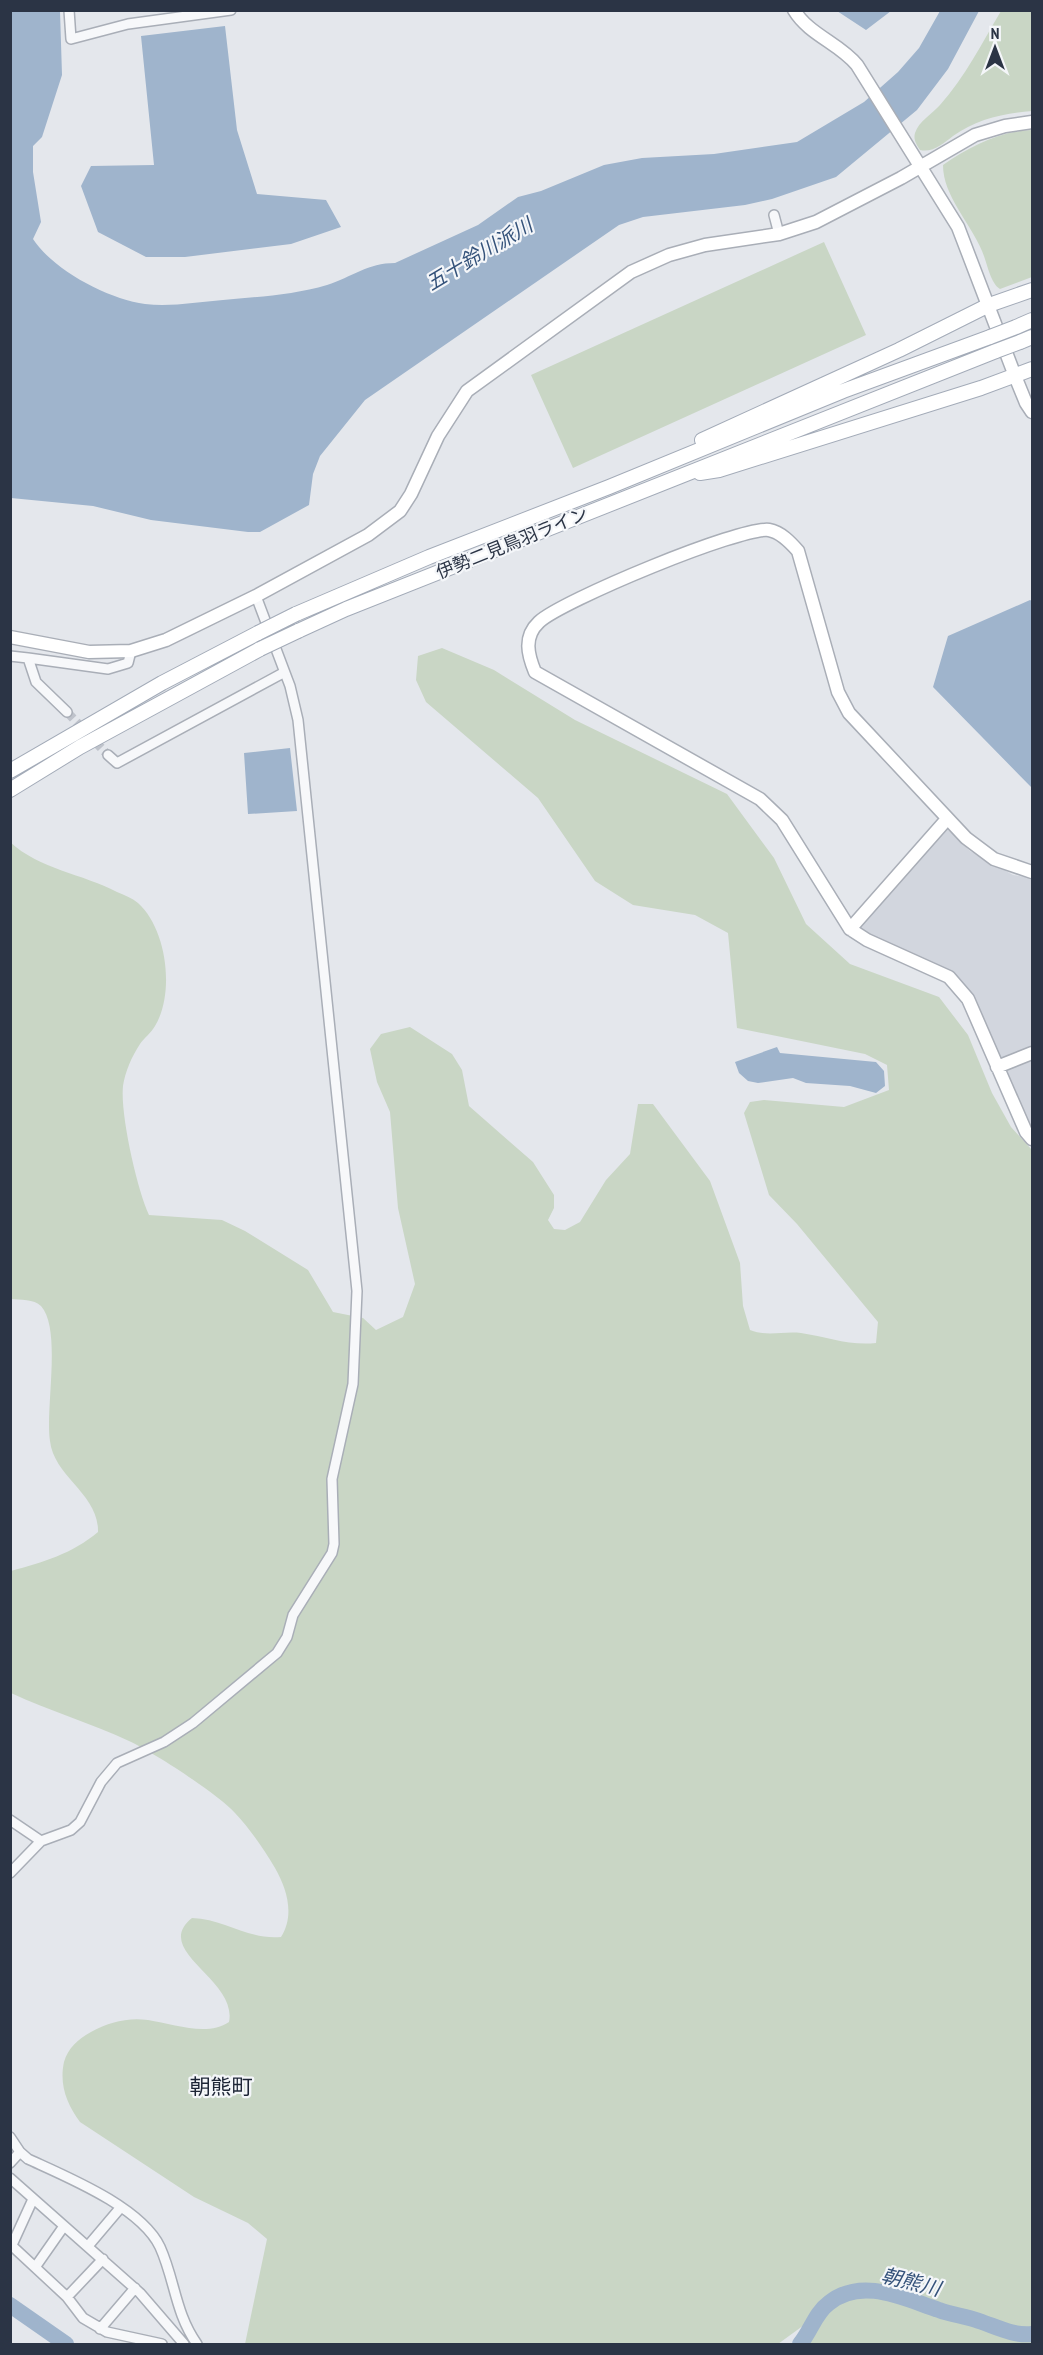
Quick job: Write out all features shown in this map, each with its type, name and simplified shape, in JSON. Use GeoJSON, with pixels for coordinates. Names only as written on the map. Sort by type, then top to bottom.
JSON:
{"type":"FeatureCollection","features":[{"type":"Feature","properties":{"kind":"main road"},"geometry":{"type":"LineString","coordinates":[[609,488],[654,462],[900,350],[989,305],[1032,290]]}},
{"type":"Feature","properties":{"kind":"main road","name":"伊勢二見鳥羽ライン"},"geometry":{"type":"LineString","coordinates":[[10,771],[142,694],[296,614],[429,556],[609,488],[843,391],[1032,320]]}},
{"type":"Feature","properties":{"kind":"main road","name":"伊勢二見鳥羽ライン"},"geometry":{"type":"LineString","coordinates":[[10,790],[80,747],[260,649],[346,609],[1026,340]]}},
{"type":"Feature","properties":{"kind":"main road"},"geometry":{"type":"LineString","coordinates":[[676,477],[719,470],[1032,369]]}},
{"type":"Feature","properties":{"kind":"street"},"geometry":{"type":"LineString","coordinates":[[69,10],[71,39],[128,24],[231,10]]}},
{"type":"Feature","properties":{"kind":"street"},"geometry":{"type":"LineString","coordinates":[[794,10],[807,27],[847,53],[865,76],[958,227],[1015,376],[1032,412]]}},
{"type":"Feature","properties":{"kind":"street"},"geometry":{"type":"LineString","coordinates":[[10,637],[89,652],[130,651],[157,644],[256,596],[368,535],[400,512],[411,495],[438,436],[467,391],[631,272],[669,255],[705,244],[779,234],[816,222],[844,209],[975,135],[1005,126],[1032,122]]}},
{"type":"Feature","properties":{"kind":"street"},"geometry":{"type":"LineString","coordinates":[[774,215],[779,234]]}},
{"type":"Feature","properties":{"kind":"street"},"geometry":{"type":"LineString","coordinates":[[1032,872],[994,858],[966,838],[849,713],[838,692],[798,551],[788,540],[771,531],[758,531],[696,551],[556,610],[538,622],[529,635],[528,655],[535,672],[760,799],[782,820],[850,929],[867,940],[948,977],[968,999],[1026,1132],[1032,1139]]}},
{"type":"Feature","properties":{"kind":"street"},"geometry":{"type":"LineString","coordinates":[[10,1873],[41,1841],[71,1830],[80,1822],[101,1782],[117,1763],[164,1742],[193,1723],[276,1653],[287,1637],[293,1615],[332,1553],[334,1544],[332,1479],[353,1384],[357,1291],[301,741],[290,686],[256,596]]}},
{"type":"Feature","properties":{"kind":"street"},"geometry":{"type":"LineString","coordinates":[[10,656],[108,669],[128,663],[130,651]]}},
{"type":"Feature","properties":{"kind":"street"},"geometry":{"type":"LineString","coordinates":[[28,658],[36,682],[67,712]]}},
{"type":"Feature","properties":{"kind":"street"},"geometry":{"type":"LineString","coordinates":[[108,755],[117,763],[284,673]]}},
{"type":"Feature","properties":{"kind":"street"},"geometry":{"type":"LineString","coordinates":[[850,929],[947,819]]}},
{"type":"Feature","properties":{"kind":"street"},"geometry":{"type":"LineString","coordinates":[[997,1067],[1032,1053]]}},
{"type":"Feature","properties":{"kind":"street"},"geometry":{"type":"LineString","coordinates":[[10,1820],[41,1841]]}},
{"type":"Feature","properties":{"kind":"street"},"geometry":{"type":"LineString","coordinates":[[10,2137],[20,2152],[121,2207],[155,2238],[164,2259],[182,2319],[197,2344]]}},
{"type":"Feature","properties":{"kind":"street"},"geometry":{"type":"LineString","coordinates":[[10,2163],[20,2152]]}},
{"type":"Feature","properties":{"kind":"street"},"geometry":{"type":"LineString","coordinates":[[10,2178],[135,2288],[184,2344]]}},
{"type":"Feature","properties":{"kind":"street"},"geometry":{"type":"LineString","coordinates":[[33,2199],[11,2244],[67,2297],[83,2318],[100,2329],[162,2344]]}},
{"type":"Feature","properties":{"kind":"street"},"geometry":{"type":"LineString","coordinates":[[88,2246],[121,2207]]}},
{"type":"Feature","properties":{"kind":"street"},"geometry":{"type":"LineString","coordinates":[[36,2266],[64,2226]]}},
{"type":"Feature","properties":{"kind":"street"},"geometry":{"type":"LineString","coordinates":[[67,2297],[103,2259]]}},
{"type":"Feature","properties":{"kind":"street"},"geometry":{"type":"LineString","coordinates":[[100,2329],[135,2288]]}},
{"type":"Feature","properties":{"kind":"shaded area"},"geometry":{"type":"Polygon","coordinates":[[[946,828],[970,851],[1013,875],[1032,878],[1032,1130],[1024,1121],[958,978],[939,966],[873,938],[857,926],[946,828]]]}},
{"type":"Feature","properties":{"kind":"green space"},"geometry":{"type":"Polygon","coordinates":[[[1001,11],[1032,11],[1032,111],[1001,115],[981,121],[962,130],[938,147],[925,151],[920,150],[915,138],[917,129],[957,83],[1001,11]]]}},
{"type":"Feature","properties":{"kind":"green space"},"geometry":{"type":"Polygon","coordinates":[[[1032,130],[1032,277],[1000,289],[989,272],[977,240],[952,198],[944,176],[943,165],[985,141],[1008,133],[1032,130]]]}},
{"type":"Feature","properties":{"kind":"green space"},"geometry":{"type":"Polygon","coordinates":[[[824,242],[866,335],[573,468],[531,375],[824,242]]]}},
{"type":"Feature","properties":{"kind":"green space"},"geometry":{"type":"Polygon","coordinates":[[[442,648],[494,670],[575,720],[727,794],[774,858],[806,924],[850,964],[939,997],[968,1035],[992,1093],[1011,1127],[1032,1150],[1032,2344],[809,2344],[822,2319],[815,2317],[778,2344],[245,2344],[267,2239],[248,2223],[194,2197],[80,2122],[65,2094],[63,2070],[66,2057],[78,2041],[98,2028],[133,2019],[201,2029],[211,2029],[229,2022],[228,2007],[221,1992],[188,1954],[182,1942],[182,1930],[192,1918],[215,1922],[247,1933],[281,1937],[288,1920],[288,1902],[275,1868],[251,1832],[241,1819],[215,1795],[140,1746],[11,1693],[11,1571],[67,1552],[98,1532],[91,1507],[53,1454],[49,1427],[52,1350],[47,1317],[41,1306],[35,1302],[11,1299],[10,842],[34,859],[104,886],[133,900],[148,914],[156,929],[165,962],[165,997],[155,1026],[140,1044],[132,1059],[123,1086],[124,1114],[130,1151],[139,1188],[149,1215],[222,1220],[245,1231],[308,1270],[333,1312],[363,1318],[376,1330],[403,1317],[415,1284],[398,1208],[390,1112],[377,1082],[370,1049],[381,1034],[410,1027],[452,1054],[462,1070],[469,1106],[533,1162],[554,1195],[554,1208],[548,1220],[554,1229],[565,1230],[580,1222],[606,1180],[630,1154],[638,1104],[653,1104],[710,1181],[740,1263],[743,1306],[750,1330],[763,1333],[801,1333],[848,1342],[876,1343],[878,1322],[797,1224],[769,1195],[744,1113],[750,1102],[764,1100],[844,1107],[889,1090],[887,1065],[865,1054],[737,1028],[728,933],[695,915],[633,905],[595,881],[538,798],[426,702],[416,680],[418,656],[442,648]]]}},
{"type":"Feature","properties":{"kind":"water","name":"五十鈴川派川"},"geometry":{"type":"Polygon","coordinates":[[[10,11],[60,11],[62,75],[42,137],[33,146],[33,172],[41,222],[33,239],[54,262],[83,281],[130,301],[164,305],[275,295],[327,285],[376,265],[395,263],[478,225],[518,197],[541,191],[604,165],[642,158],[714,154],[797,142],[864,102],[898,72],[919,48],[940,11],[979,11],[948,69],[917,110],[836,177],[772,199],[745,205],[643,217],[619,225],[365,400],[320,456],[313,474],[309,505],[260,532],[248,532],[151,520],[93,506],[11,498],[10,11]]]}},
{"type":"Feature","properties":{"kind":"water"},"geometry":{"type":"Polygon","coordinates":[[[837,11],[891,11],[866,30],[837,11]]]}},
{"type":"Feature","properties":{"kind":"water"},"geometry":{"type":"Polygon","coordinates":[[[225,26],[237,130],[257,194],[326,200],[341,227],[291,244],[185,257],[146,257],[98,232],[81,186],[91,166],[154,165],[141,36],[225,26]]]}},
{"type":"Feature","properties":{"kind":"water"},"geometry":{"type":"Polygon","coordinates":[[[1032,601],[1032,788],[933,687],[948,636],[1032,601]]]}},
{"type":"Feature","properties":{"kind":"water"},"geometry":{"type":"Polygon","coordinates":[[[290,748],[297,811],[248,814],[244,753],[290,748]]]}},
{"type":"Feature","properties":{"kind":"water"},"geometry":{"type":"Polygon","coordinates":[[[777,1047],[780,1053],[876,1062],[884,1071],[885,1086],[876,1093],[850,1086],[806,1083],[793,1078],[758,1083],[748,1081],[739,1073],[735,1062],[777,1047]]]}},
{"type":"Feature","properties":{"kind":"waterway","name":"朝熊川"},"geometry":{"type":"LineString","coordinates":[[800,2344],[820,2312],[829,2303],[842,2295],[869,2290],[898,2296],[1012,2332],[1032,2334]]}},
{"type":"Feature","properties":{"kind":"waterway","name":"朝熊川"},"geometry":{"type":"LineString","coordinates":[[10,2305],[66,2344]]}},
{"type":"Feature","properties":{"kind":"tunnel"},"geometry":{"type":"LineString","coordinates":[[67,712],[108,755]]}},
{"type":"Feature","properties":{"kind":"district","name":"朝熊町"},"geometry":{"type":"Point","coordinates":[221,2087]}}]}
